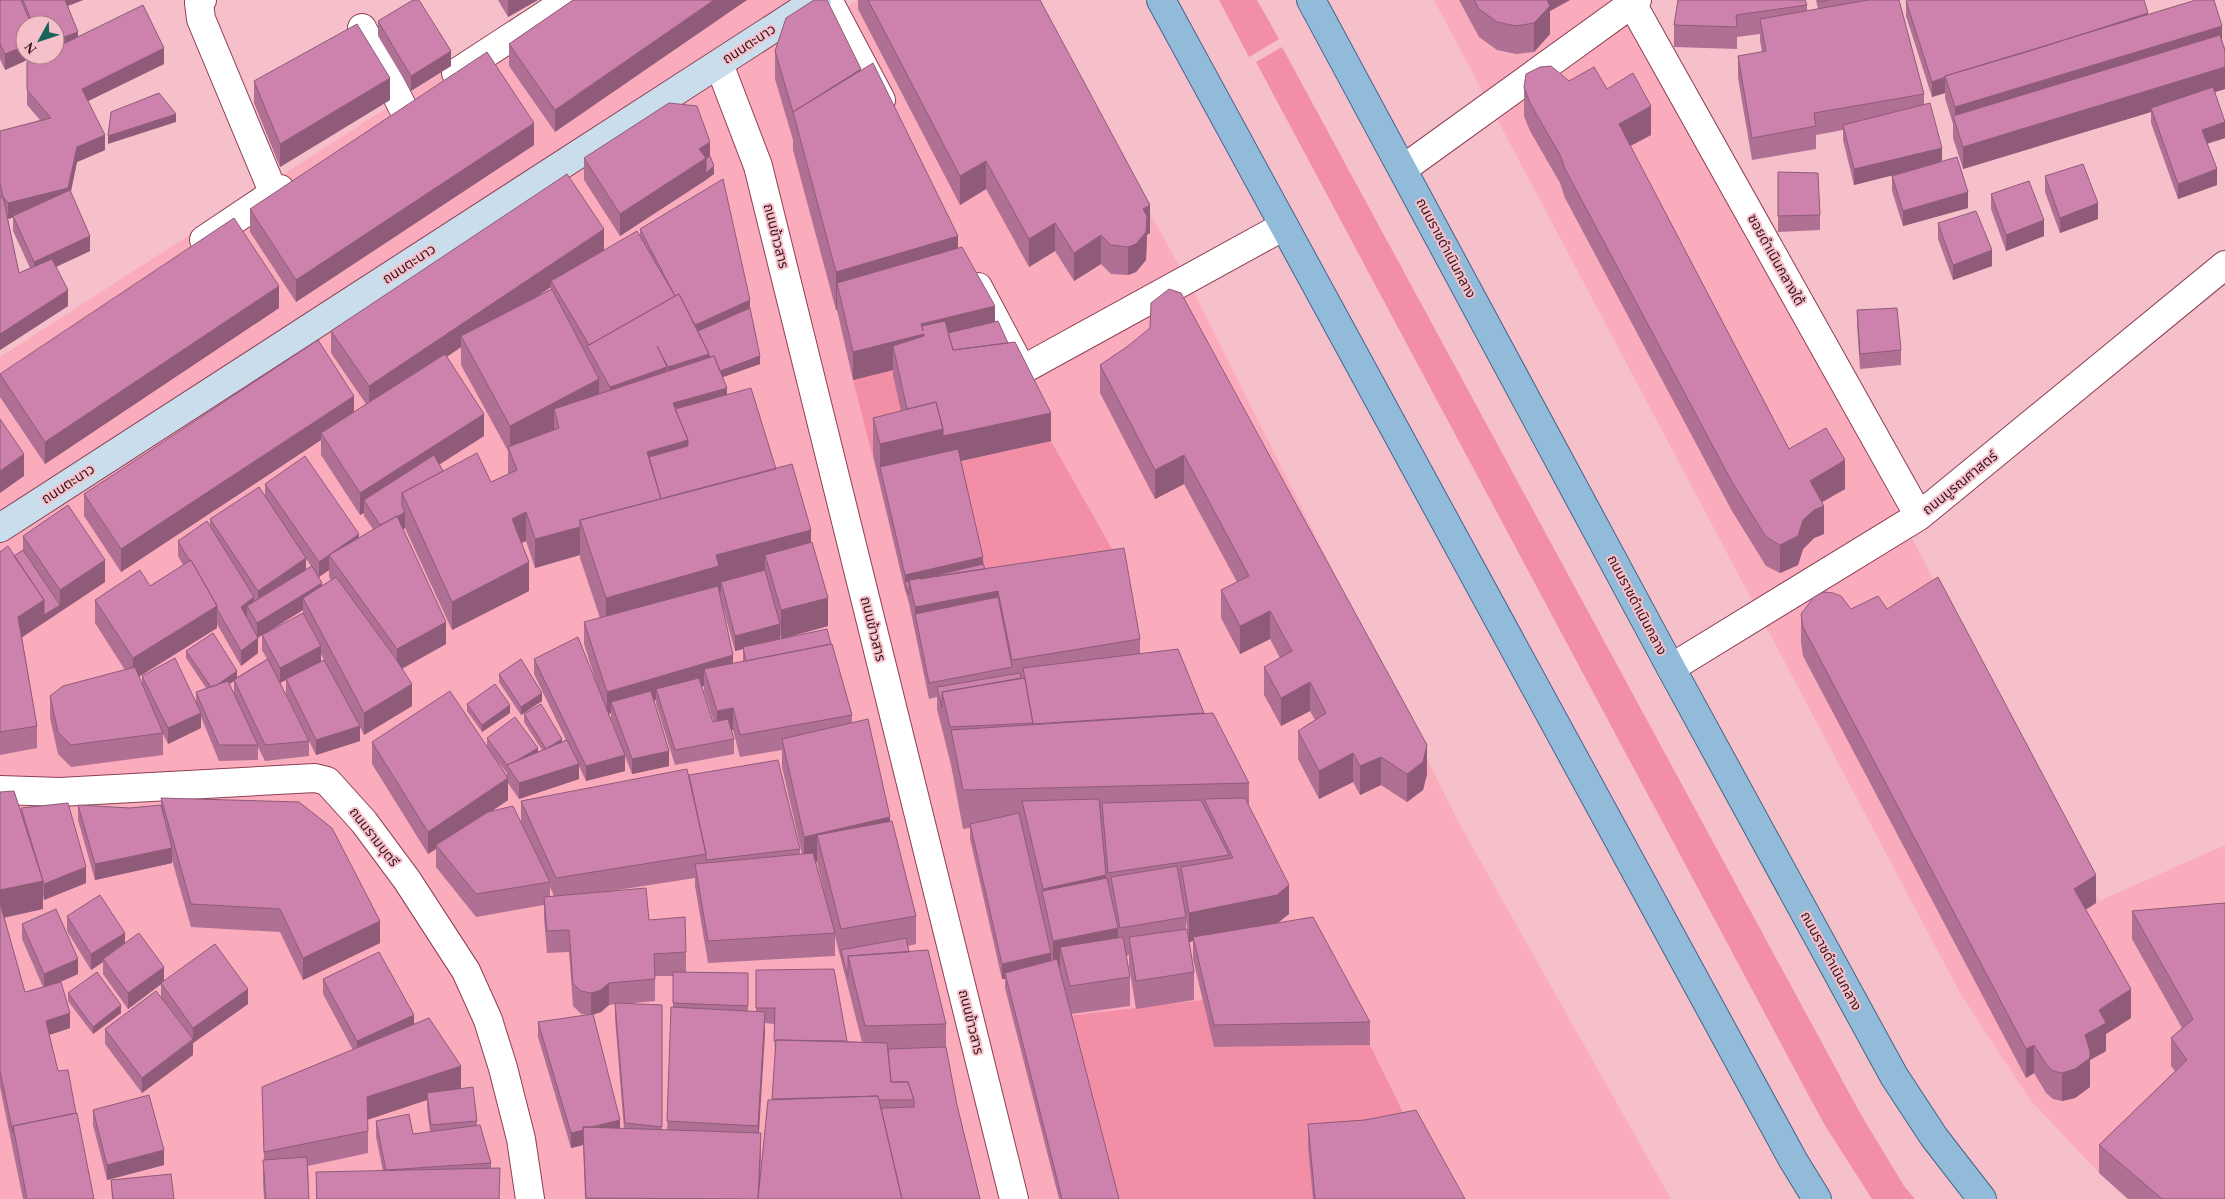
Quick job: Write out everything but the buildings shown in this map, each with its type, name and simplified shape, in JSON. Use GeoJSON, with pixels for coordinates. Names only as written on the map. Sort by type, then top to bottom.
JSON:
{"type":"FeatureCollection","features":[{"type":"Feature","properties":{"kind":"main road"},"geometry":{"type":"LineString","coordinates":[[1162,0],[1793,1160],[1817,1199]]}},
{"type":"Feature","properties":{"kind":"main road","name":"ถนนราชดำเนินกลาง"},"geometry":{"type":"LineString","coordinates":[[1311,0],[1671,668],[1894,1076],[1934,1137],[1982,1199]]}},
{"type":"Feature","properties":{"kind":"street"},"geometry":{"type":"LineString","coordinates":[[202,0],[199,2],[200,19],[274,194]]}},
{"type":"Feature","properties":{"kind":"street"},"geometry":{"type":"LineString","coordinates":[[379,124],[568,0]]}},
{"type":"Feature","properties":{"kind":"street","name":"ถนนตะนาว"},"geometry":{"type":"LineString","coordinates":[[0,528],[817,0]]}},
{"type":"Feature","properties":{"kind":"street"},"geometry":{"type":"LineString","coordinates":[[828,0],[891,119]]}},
{"type":"Feature","properties":{"kind":"street","name":"ซอยดำเนินกลางใต้"},"geometry":{"type":"LineString","coordinates":[[1403,169],[1633,1],[1919,516]]}},
{"type":"Feature","properties":{"kind":"street"},"geometry":{"type":"LineString","coordinates":[[362,28],[403,108]]}},
{"type":"Feature","properties":{"kind":"street","name":"ถนนข้าวสาร"},"geometry":{"type":"LineString","coordinates":[[719,64],[758,166],[1014,1199]]}},
{"type":"Feature","properties":{"kind":"street"},"geometry":{"type":"LineString","coordinates":[[182,254],[298,178]]}},
{"type":"Feature","properties":{"kind":"street"},"geometry":{"type":"LineString","coordinates":[[968,266],[1022,370],[1284,226]]}},
{"type":"Feature","properties":{"kind":"street","name":"ถนนบูรณศาสตร์"},"geometry":{"type":"LineString","coordinates":[[1671,668],[1919,516],[2225,264]]}},
{"type":"Feature","properties":{"kind":"street","name":"ถนนรามบุตรี"},"geometry":{"type":"LineString","coordinates":[[0,790],[60,792],[315,778],[327,781],[364,822],[407,880],[466,971],[488,1020],[504,1068],[521,1139],[530,1199]]}},
{"type":"Feature","properties":{"kind":"shaded area"},"geometry":{"type":"Polygon","coordinates":[[[554,0],[836,0],[842,9],[858,0],[1032,0],[1197,298],[1459,823],[1671,1199],[0,1199],[0,357],[554,0]]]}},
{"type":"Feature","properties":{"kind":"shaded area"},"geometry":{"type":"Polygon","coordinates":[[[1219,0],[1257,0],[1279,39],[1249,57],[1219,0]]]}},
{"type":"Feature","properties":{"kind":"shaded area"},"geometry":{"type":"Polygon","coordinates":[[[1434,0],[1626,0],[1921,555],[2099,901],[2225,845],[2225,1199],[2128,1199],[2099,1173],[2031,1101],[1960,993],[1434,0]]]}},
{"type":"Feature","properties":{"kind":"shaded area"},"geometry":{"type":"Polygon","coordinates":[[[1282,47],[1860,1113],[1904,1186],[1915,1199],[1872,1199],[1824,1124],[1256,62],[1282,47]]]}},
{"type":"Feature","properties":{"kind":"shaded area"},"geometry":{"type":"Polygon","coordinates":[[[893,364],[909,446],[872,454],[853,380],[893,364]]]}},
{"type":"Feature","properties":{"kind":"shaded area"},"geometry":{"type":"Polygon","coordinates":[[[1051,441],[1124,570],[989,591],[958,462],[1051,441]]]}},
{"type":"Feature","properties":{"kind":"shaded area"},"geometry":{"type":"Polygon","coordinates":[[[1203,1000],[1214,1047],[1370,1045],[1415,1137],[1321,1199],[1117,1199],[1068,1016],[1203,1000]]]}}]}
